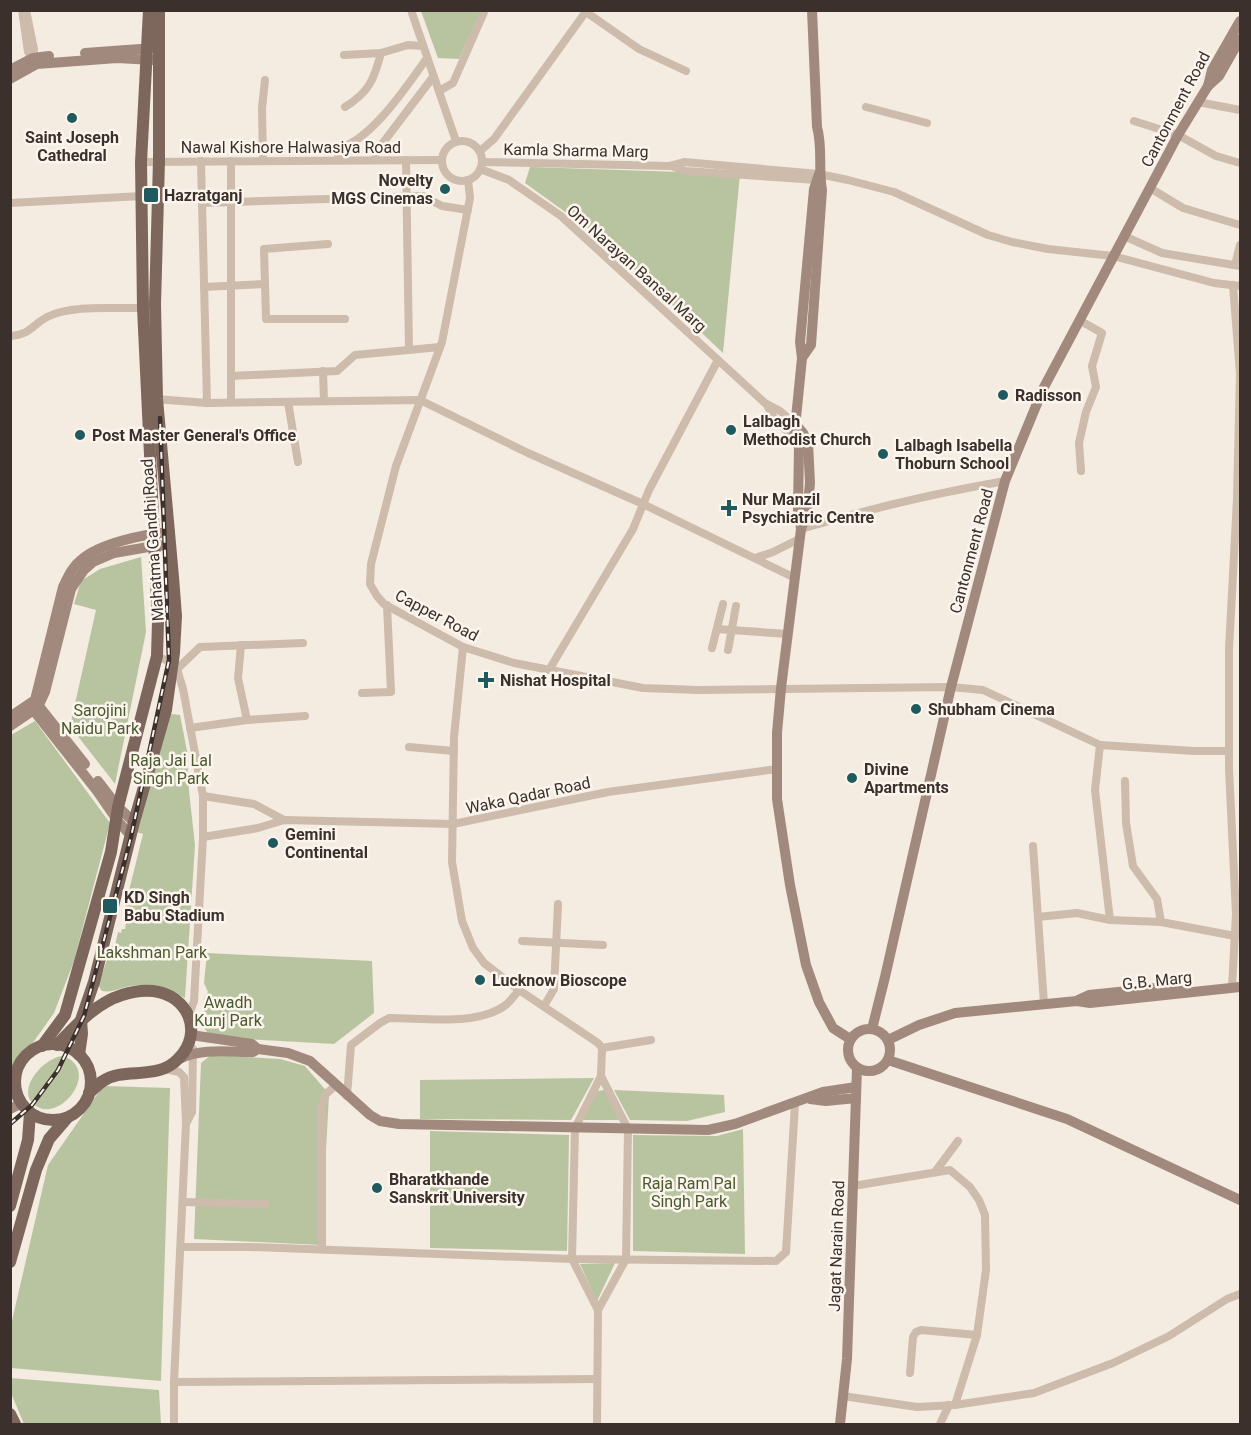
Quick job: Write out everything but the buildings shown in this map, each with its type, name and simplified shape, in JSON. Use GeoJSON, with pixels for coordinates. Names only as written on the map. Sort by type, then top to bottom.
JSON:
{"type":"FeatureCollection","features":[{"type":"Feature","properties":{"kind":"main road","name":"Mahatma Gandhi Road"},"geometry":{"type":"LineString","coordinates":[[42,1046],[65,1015],[111,852],[118,807],[157,656],[152,398],[159,161],[154,54],[149,10]]}},
{"type":"Feature","properties":{"kind":"main road","name":"Mahatma Gandhi Road"},"geometry":{"type":"LineString","coordinates":[[79,1055],[81,1020],[166,710],[175,666],[176,616],[171,538],[152,398],[143,308],[141,162],[159,10]]}},
{"type":"Feature","properties":{"kind":"main road"},"geometry":{"type":"LineString","coordinates":[[57,1045],[81,1020],[119,996],[153,991],[178,1001],[189,1015],[190,1037],[179,1059],[165,1069],[133,1075],[119,1074],[102,1081],[89,1094]]}},
{"type":"Feature","properties":{"kind":"main road"},"geometry":{"type":"LineString","coordinates":[[90,992],[105,1004]]}},
{"type":"Feature","properties":{"kind":"main road"},"geometry":{"type":"LineString","coordinates":[[10,1206],[28,1140],[16,1092],[14,1073],[24,1058],[42,1046],[57,1045],[69,1048],[79,1055],[90,1073],[89,1094],[85,1104],[67,1118],[49,1139],[36,1170],[10,1262]]}},
{"type":"Feature","properties":{"kind":"main road"},"geometry":{"type":"LineString","coordinates":[[21,1108],[42,1119],[67,1118]]}},
{"type":"Feature","properties":{"kind":"main road"},"geometry":{"type":"LineString","coordinates":[[10,1414],[15,1425]]}},
{"type":"Feature","properties":{"kind":"street"},"geometry":{"type":"LineString","coordinates":[[22,10],[28,52],[35,61]]}},
{"type":"Feature","properties":{"kind":"street"},"geometry":{"type":"LineString","coordinates":[[26,10],[35,61]]}},
{"type":"Feature","properties":{"kind":"street"},"geometry":{"type":"LineString","coordinates":[[411,10],[456,141]]}},
{"type":"Feature","properties":{"kind":"street"},"geometry":{"type":"LineString","coordinates":[[439,91],[453,82],[485,10]]}},
{"type":"Feature","properties":{"kind":"street"},"geometry":{"type":"LineString","coordinates":[[794,438],[802,358],[811,345],[822,190],[818,177],[820,138],[817,128],[812,10]]}},
{"type":"Feature","properties":{"kind":"street"},"geometry":{"type":"LineString","coordinates":[[819,10],[824,129],[820,138]]}},
{"type":"Feature","properties":{"kind":"street"},"geometry":{"type":"LineString","coordinates":[[480,151],[494,140],[586,11],[639,48],[686,71]]}},
{"type":"Feature","properties":{"kind":"street","name":"Cantonment Road"},"geometry":{"type":"LineString","coordinates":[[872,1029],[951,687],[1005,481],[1043,389],[1178,135],[1208,86],[1212,70],[1240,21]]}},
{"type":"Feature","properties":{"kind":"street"},"geometry":{"type":"LineString","coordinates":[[1208,86],[1219,76],[1240,39]]}},
{"type":"Feature","properties":{"kind":"street"},"geometry":{"type":"LineString","coordinates":[[344,55],[381,53],[408,45],[423,46]]}},
{"type":"Feature","properties":{"kind":"street"},"geometry":{"type":"LineString","coordinates":[[345,107],[360,98],[375,78],[381,53]]}},
{"type":"Feature","properties":{"kind":"street"},"geometry":{"type":"LineString","coordinates":[[10,70],[35,61],[117,58],[154,54]]}},
{"type":"Feature","properties":{"kind":"street"},"geometry":{"type":"LineString","coordinates":[[339,160],[337,148],[348,146],[364,135],[403,92],[427,58]]}},
{"type":"Feature","properties":{"kind":"street"},"geometry":{"type":"LineString","coordinates":[[10,79],[35,61]]}},
{"type":"Feature","properties":{"kind":"street"},"geometry":{"type":"LineString","coordinates":[[375,160],[376,152],[433,77]]}},
{"type":"Feature","properties":{"kind":"street"},"geometry":{"type":"LineString","coordinates":[[263,161],[262,108],[265,80]]}},
{"type":"Feature","properties":{"kind":"street"},"geometry":{"type":"LineString","coordinates":[[1198,102],[1240,110]]}},
{"type":"Feature","properties":{"kind":"street"},"geometry":{"type":"LineString","coordinates":[[866,107],[927,123]]}},
{"type":"Feature","properties":{"kind":"street"},"geometry":{"type":"LineString","coordinates":[[1134,121],[1178,135],[1216,156],[1240,163]]}},
{"type":"Feature","properties":{"kind":"street"},"geometry":{"type":"LineString","coordinates":[[456,141],[470,142],[480,151],[481,166],[475,176],[468,180],[461,181],[446,173],[442,160],[444,151],[456,141]]}},
{"type":"Feature","properties":{"kind":"street"},"geometry":{"type":"LineString","coordinates":[[201,160],[207,403]]}},
{"type":"Feature","properties":{"kind":"street"},"geometry":{"type":"LineString","coordinates":[[406,160],[409,350]]}},
{"type":"Feature","properties":{"kind":"street","name":"Nawal Kishore Halwasiya Road"},"geometry":{"type":"LineString","coordinates":[[141,162],[442,160]]}},
{"type":"Feature","properties":{"kind":"street"},"geometry":{"type":"LineString","coordinates":[[231,161],[231,402]]}},
{"type":"Feature","properties":{"kind":"street","name":"Kamla Sharma Marg"},"geometry":{"type":"LineString","coordinates":[[481,166],[669,166],[686,171],[742,171],[818,177],[894,192],[996,237],[1048,249],[1113,256],[1214,283],[1237,286]]}},
{"type":"Feature","properties":{"kind":"street","name":"Om Narayan Bansal Marg"},"geometry":{"type":"LineString","coordinates":[[481,166],[509,180],[561,216],[765,403]]}},
{"type":"Feature","properties":{"kind":"street","name":"Capper Road"},"geometry":{"type":"LineString","coordinates":[[468,180],[470,198],[468,210],[440,347],[396,466],[371,564],[370,584],[377,596],[387,605],[463,647],[514,663],[549,670],[643,688],[698,690],[951,687],[983,690],[1100,745]]}},
{"type":"Feature","properties":{"kind":"street"},"geometry":{"type":"LineString","coordinates":[[1150,188],[1184,208],[1240,225]]}},
{"type":"Feature","properties":{"kind":"street"},"geometry":{"type":"LineString","coordinates":[[10,203],[142,196]]}},
{"type":"Feature","properties":{"kind":"street"},"geometry":{"type":"LineString","coordinates":[[202,203],[423,196],[442,206],[468,210]]}},
{"type":"Feature","properties":{"kind":"street"},"geometry":{"type":"LineString","coordinates":[[1124,236],[1162,253],[1238,266],[1240,245]]}},
{"type":"Feature","properties":{"kind":"street"},"geometry":{"type":"LineString","coordinates":[[328,244],[264,249],[266,319],[345,319]]}},
{"type":"Feature","properties":{"kind":"street"},"geometry":{"type":"LineString","coordinates":[[204,287],[265,284]]}},
{"type":"Feature","properties":{"kind":"street"},"geometry":{"type":"LineString","coordinates":[[1236,983],[1234,936],[1238,911],[1229,751],[1229,650],[1237,499],[1240,374],[1237,286]]}},
{"type":"Feature","properties":{"kind":"street"},"geometry":{"type":"LineString","coordinates":[[10,336],[22,335],[47,317],[72,310],[143,308]]}},
{"type":"Feature","properties":{"kind":"street"},"geometry":{"type":"LineString","coordinates":[[1079,320],[1102,333],[1092,366],[1095,387],[1079,443],[1080,471]]}},
{"type":"Feature","properties":{"kind":"street"},"geometry":{"type":"LineString","coordinates":[[231,376],[337,371],[354,355],[440,347]]}},
{"type":"Feature","properties":{"kind":"street"},"geometry":{"type":"LineString","coordinates":[[549,670],[633,530],[643,504],[718,360]]}},
{"type":"Feature","properties":{"kind":"street"},"geometry":{"type":"LineString","coordinates":[[322,372],[324,401]]}},
{"type":"Feature","properties":{"kind":"street"},"geometry":{"type":"LineString","coordinates":[[152,398],[207,403],[420,400],[795,578]]}},
{"type":"Feature","properties":{"kind":"street"},"geometry":{"type":"LineString","coordinates":[[288,402],[298,462]]}},
{"type":"Feature","properties":{"kind":"street"},"geometry":{"type":"LineString","coordinates":[[765,403],[780,411],[797,426],[808,443],[810,483],[807,513],[800,534]]}},
{"type":"Feature","properties":{"kind":"street"},"geometry":{"type":"LineString","coordinates":[[765,403],[774,418],[794,438],[799,447],[800,534],[781,688],[777,799],[790,885],[806,965],[819,1002],[833,1028],[850,1039]]}},
{"type":"Feature","properties":{"kind":"street"},"geometry":{"type":"LineString","coordinates":[[755,558],[773,552],[800,534],[848,515],[938,493],[1005,481]]}},
{"type":"Feature","properties":{"kind":"street"},"geometry":{"type":"LineString","coordinates":[[10,726],[45,693],[71,589],[84,570],[93,562],[114,553],[153,540],[171,538]]}},
{"type":"Feature","properties":{"kind":"street"},"geometry":{"type":"LineString","coordinates":[[712,648],[723,603]]}},
{"type":"Feature","properties":{"kind":"street"},"geometry":{"type":"LineString","coordinates":[[362,693],[391,692],[387,605]]}},
{"type":"Feature","properties":{"kind":"street"},"geometry":{"type":"LineString","coordinates":[[728,650],[736,606]]}},
{"type":"Feature","properties":{"kind":"street"},"geometry":{"type":"LineString","coordinates":[[717,629],[788,634]]}},
{"type":"Feature","properties":{"kind":"street"},"geometry":{"type":"LineString","coordinates":[[175,666],[201,647],[303,643]]}},
{"type":"Feature","properties":{"kind":"street"},"geometry":{"type":"LineString","coordinates":[[242,645],[238,678],[247,720]]}},
{"type":"Feature","properties":{"kind":"street"},"geometry":{"type":"LineString","coordinates":[[463,647],[453,751],[452,862],[462,921],[473,948],[484,963],[603,1048],[601,1077],[575,1128],[572,1259],[598,1310],[597,1425]]}},
{"type":"Feature","properties":{"kind":"street"},"geometry":{"type":"LineString","coordinates":[[157,656],[175,666],[203,796],[194,1001],[189,1015]]}},
{"type":"Feature","properties":{"kind":"street"},"geometry":{"type":"LineString","coordinates":[[10,717],[34,705]]}},
{"type":"Feature","properties":{"kind":"street"},"geometry":{"type":"LineString","coordinates":[[34,705],[118,807],[134,822]]}},
{"type":"Feature","properties":{"kind":"street"},"geometry":{"type":"LineString","coordinates":[[34,705],[117,820],[132,836]]}},
{"type":"Feature","properties":{"kind":"street"},"geometry":{"type":"LineString","coordinates":[[190,728],[247,720],[305,716]]}},
{"type":"Feature","properties":{"kind":"street"},"geometry":{"type":"LineString","coordinates":[[1110,920],[1095,794],[1100,745],[1229,751]]}},
{"type":"Feature","properties":{"kind":"street"},"geometry":{"type":"LineString","coordinates":[[409,747],[453,751]]}},
{"type":"Feature","properties":{"kind":"street","name":"Waka Qadar Road"},"geometry":{"type":"LineString","coordinates":[[203,837],[258,828],[284,820],[453,824],[608,792],[777,769]]}},
{"type":"Feature","properties":{"kind":"street"},"geometry":{"type":"LineString","coordinates":[[1125,782],[1126,823],[1133,866],[1157,899],[1161,922]]}},
{"type":"Feature","properties":{"kind":"street","name":"Waka Qadar Road"},"geometry":{"type":"LineString","coordinates":[[203,796],[254,804],[284,820]]}},
{"type":"Feature","properties":{"kind":"street"},"geometry":{"type":"LineString","coordinates":[[1231,807],[1240,807]]}},
{"type":"Feature","properties":{"kind":"street"},"geometry":{"type":"LineString","coordinates":[[1033,846],[1044,1004]]}},
{"type":"Feature","properties":{"kind":"street"},"geometry":{"type":"LineString","coordinates":[[544,1006],[554,989],[558,904]]}},
{"type":"Feature","properties":{"kind":"street"},"geometry":{"type":"LineString","coordinates":[[1038,917],[1077,913],[1110,920],[1161,922],[1234,936]]}},
{"type":"Feature","properties":{"kind":"street"},"geometry":{"type":"LineString","coordinates":[[522,941],[603,945]]}},
{"type":"Feature","properties":{"kind":"street","name":"G.B. Marg"},"geometry":{"type":"LineString","coordinates":[[888,1040],[919,1025],[955,1013],[1077,1000],[1090,1003],[1236,983]]}},
{"type":"Feature","properties":{"kind":"street"},"geometry":{"type":"LineString","coordinates":[[347,1096],[351,1045],[380,1023],[389,1018],[469,1019],[491,1013],[506,1004],[519,990]]}},
{"type":"Feature","properties":{"kind":"street"},"geometry":{"type":"LineString","coordinates":[[865,1029],[881,1032],[890,1046],[888,1060],[881,1068],[873,1071],[857,1068],[848,1055],[847,1046],[850,1039],[856,1032],[865,1029]]}},
{"type":"Feature","properties":{"kind":"street"},"geometry":{"type":"LineString","coordinates":[[186,1123],[192,1112],[195,1053],[190,1037],[252,1044],[258,1049],[288,1053],[310,1061],[347,1096],[380,1121],[399,1124],[708,1130],[735,1124],[810,1099],[823,1092],[856,1092]]}},
{"type":"Feature","properties":{"kind":"street"},"geometry":{"type":"LineString","coordinates":[[603,1048],[651,1040]]}},
{"type":"Feature","properties":{"kind":"street"},"geometry":{"type":"LineString","coordinates":[[179,1059],[195,1053],[253,1053],[258,1049]]}},
{"type":"Feature","properties":{"kind":"street"},"geometry":{"type":"LineString","coordinates":[[888,1060],[1067,1119],[1240,1200]]}},
{"type":"Feature","properties":{"kind":"street","name":"Jagat Narain Road"},"geometry":{"type":"LineString","coordinates":[[840,1425],[847,1359],[857,1068]]}},
{"type":"Feature","properties":{"kind":"street"},"geometry":{"type":"LineString","coordinates":[[165,1069],[180,1072],[184,1077],[186,1123],[174,1425]]}},
{"type":"Feature","properties":{"kind":"street"},"geometry":{"type":"LineString","coordinates":[[598,1310],[626,1259],[628,1129],[601,1077]]}},
{"type":"Feature","properties":{"kind":"street"},"geometry":{"type":"LineString","coordinates":[[322,1250],[322,1105],[326,1094],[336,1085]]}},
{"type":"Feature","properties":{"kind":"street"},"geometry":{"type":"LineString","coordinates":[[181,1247],[251,1247],[572,1259],[776,1261],[786,1252],[795,1104]]}},
{"type":"Feature","properties":{"kind":"street"},"geometry":{"type":"LineString","coordinates":[[935,1172],[958,1141]]}},
{"type":"Feature","properties":{"kind":"street"},"geometry":{"type":"LineString","coordinates":[[853,1186],[950,1170],[970,1186],[985,1215],[986,1270],[977,1335],[952,1405],[940,1425]]}},
{"type":"Feature","properties":{"kind":"street"},"geometry":{"type":"LineString","coordinates":[[183,1202],[266,1203]]}},
{"type":"Feature","properties":{"kind":"street"},"geometry":{"type":"LineString","coordinates":[[843,1396],[917,1407],[952,1405],[1034,1393],[1102,1367],[1169,1336],[1227,1299],[1240,1294]]}},
{"type":"Feature","properties":{"kind":"street"},"geometry":{"type":"LineString","coordinates":[[910,1373],[913,1337],[916,1332],[921,1330],[977,1335]]}},
{"type":"Feature","properties":{"kind":"street"},"geometry":{"type":"LineString","coordinates":[[174,1382],[597,1379]]}},
{"type":"Feature","properties":{"kind":"green space"},"geometry":{"type":"Polygon","coordinates":[[[421,11],[481,11],[459,59],[438,58],[421,11]]]}},
{"type":"Feature","properties":{"kind":"green space"},"geometry":{"type":"Polygon","coordinates":[[[530,167],[740,174],[723,353],[600,237],[525,183],[530,167]]]}},
{"type":"Feature","properties":{"kind":"green space","name":"Sarojini Naidu Park"},"geometry":{"type":"Polygon","coordinates":[[[141,557],[146,632],[115,784],[70,726],[96,610],[74,604],[81,581],[100,569],[141,557]]]}},
{"type":"Feature","properties":{"kind":"green space","name":"Lakshman Park"},"geometry":{"type":"Polygon","coordinates":[[[171,714],[180,715],[187,751],[195,845],[185,998],[144,985],[102,991],[98,985],[112,946],[115,946],[118,932],[121,933],[122,929],[125,929],[127,916],[123,915],[143,834],[136,832],[171,714]]]}},
{"type":"Feature","properties":{"kind":"green space"},"geometry":{"type":"Polygon","coordinates":[[[35,721],[110,823],[74,961],[54,1013],[27,1051],[11,1067],[11,735],[35,721]]]}},
{"type":"Feature","properties":{"kind":"green space","name":"Awadh Kunj Park"},"geometry":{"type":"Polygon","coordinates":[[[207,953],[372,961],[374,1013],[334,1044],[211,1037],[204,1028],[204,999],[208,992],[204,983],[207,953]]]}},
{"type":"Feature","properties":{"kind":"green space"},"geometry":{"type":"Polygon","coordinates":[[[211,1055],[280,1059],[305,1066],[329,1094],[321,1245],[194,1239],[201,1063],[211,1055]]]}},
{"type":"Feature","properties":{"kind":"green space"},"geometry":{"type":"Polygon","coordinates":[[[63,1056],[74,1063],[79,1072],[73,1093],[56,1107],[46,1109],[36,1106],[30,1100],[28,1092],[34,1076],[48,1062],[63,1056]]]}},
{"type":"Feature","properties":{"kind":"green space"},"geometry":{"type":"Polygon","coordinates":[[[594,1078],[571,1120],[420,1119],[420,1080],[594,1078]]]}},
{"type":"Feature","properties":{"kind":"green space"},"geometry":{"type":"Polygon","coordinates":[[[103,1086],[170,1088],[161,1381],[11,1368],[11,1325],[48,1165],[103,1086]]]}},
{"type":"Feature","properties":{"kind":"green space"},"geometry":{"type":"Polygon","coordinates":[[[605,1090],[619,1120],[582,1120],[597,1091],[605,1090]]]}},
{"type":"Feature","properties":{"kind":"green space"},"geometry":{"type":"Polygon","coordinates":[[[614,1090],[724,1095],[725,1112],[687,1121],[630,1120],[614,1090]]]}},
{"type":"Feature","properties":{"kind":"green space","name":"Raja Ram Pal Singh Park"},"geometry":{"type":"Polygon","coordinates":[[[743,1129],[745,1254],[633,1251],[633,1135],[717,1136],[743,1129]]]}},
{"type":"Feature","properties":{"kind":"green space"},"geometry":{"type":"Polygon","coordinates":[[[430,1131],[569,1135],[567,1251],[430,1248],[430,1131]]]}},
{"type":"Feature","properties":{"kind":"green space"},"geometry":{"type":"Polygon","coordinates":[[[615,1263],[597,1301],[580,1264],[615,1263]]]}},
{"type":"Feature","properties":{"kind":"green space"},"geometry":{"type":"Polygon","coordinates":[[[10,1378],[159,1390],[161,1424],[24,1424],[11,1393],[10,1378]]]}},
{"type":"Feature","properties":{"kind":"railway"},"geometry":{"type":"LineString","coordinates":[[10,1124],[32,1105],[58,1070],[84,1016],[131,837],[169,660],[160,418]]}},
{"type":"Feature","properties":{"kind":"place","name":"Saint Joseph Cathedral"},"geometry":{"type":"Point","coordinates":[72,118]}},
{"type":"Feature","properties":{"kind":"place","name":"Novelty MGS Cinemas"},"geometry":{"type":"Point","coordinates":[445,189]}},
{"type":"Feature","properties":{"kind":"place","name":"Hazratganj"},"geometry":{"type":"Point","coordinates":[151,195]}},
{"type":"Feature","properties":{"kind":"place","name":"Radisson"},"geometry":{"type":"Point","coordinates":[1003,395]}},
{"type":"Feature","properties":{"kind":"place","name":"Lalbagh Methodist Church"},"geometry":{"type":"Point","coordinates":[731,430]}},
{"type":"Feature","properties":{"kind":"place","name":"Post Master General's Office"},"geometry":{"type":"Point","coordinates":[80,435]}},
{"type":"Feature","properties":{"kind":"place","name":"Lalbagh Isabella Thoburn School"},"geometry":{"type":"Point","coordinates":[883,454]}},
{"type":"Feature","properties":{"kind":"place","name":"Nur Manzil Psychiatric Centre"},"geometry":{"type":"Point","coordinates":[729,508]}},
{"type":"Feature","properties":{"kind":"place","name":"Nishat Hospital"},"geometry":{"type":"Point","coordinates":[486,680]}},
{"type":"Feature","properties":{"kind":"place","name":"Shubham Cinema"},"geometry":{"type":"Point","coordinates":[916,709]}},
{"type":"Feature","properties":{"kind":"place","name":"Divine Apartments"},"geometry":{"type":"Point","coordinates":[852,778]}},
{"type":"Feature","properties":{"kind":"place","name":"Gemini Continental"},"geometry":{"type":"Point","coordinates":[273,843]}},
{"type":"Feature","properties":{"kind":"place","name":"KD Singh Babu Stadium"},"geometry":{"type":"Point","coordinates":[110,906]}},
{"type":"Feature","properties":{"kind":"place","name":"Lucknow Bioscope"},"geometry":{"type":"Point","coordinates":[480,980]}},
{"type":"Feature","properties":{"kind":"place","name":"Bharatkhande Sanskrit University"},"geometry":{"type":"Point","coordinates":[377,1188]}},
{"type":"Feature","properties":{"kind":"park label","name":"Raja Jai Lal Singh Park"},"geometry":{"type":"Point","coordinates":[171,769]}}]}
